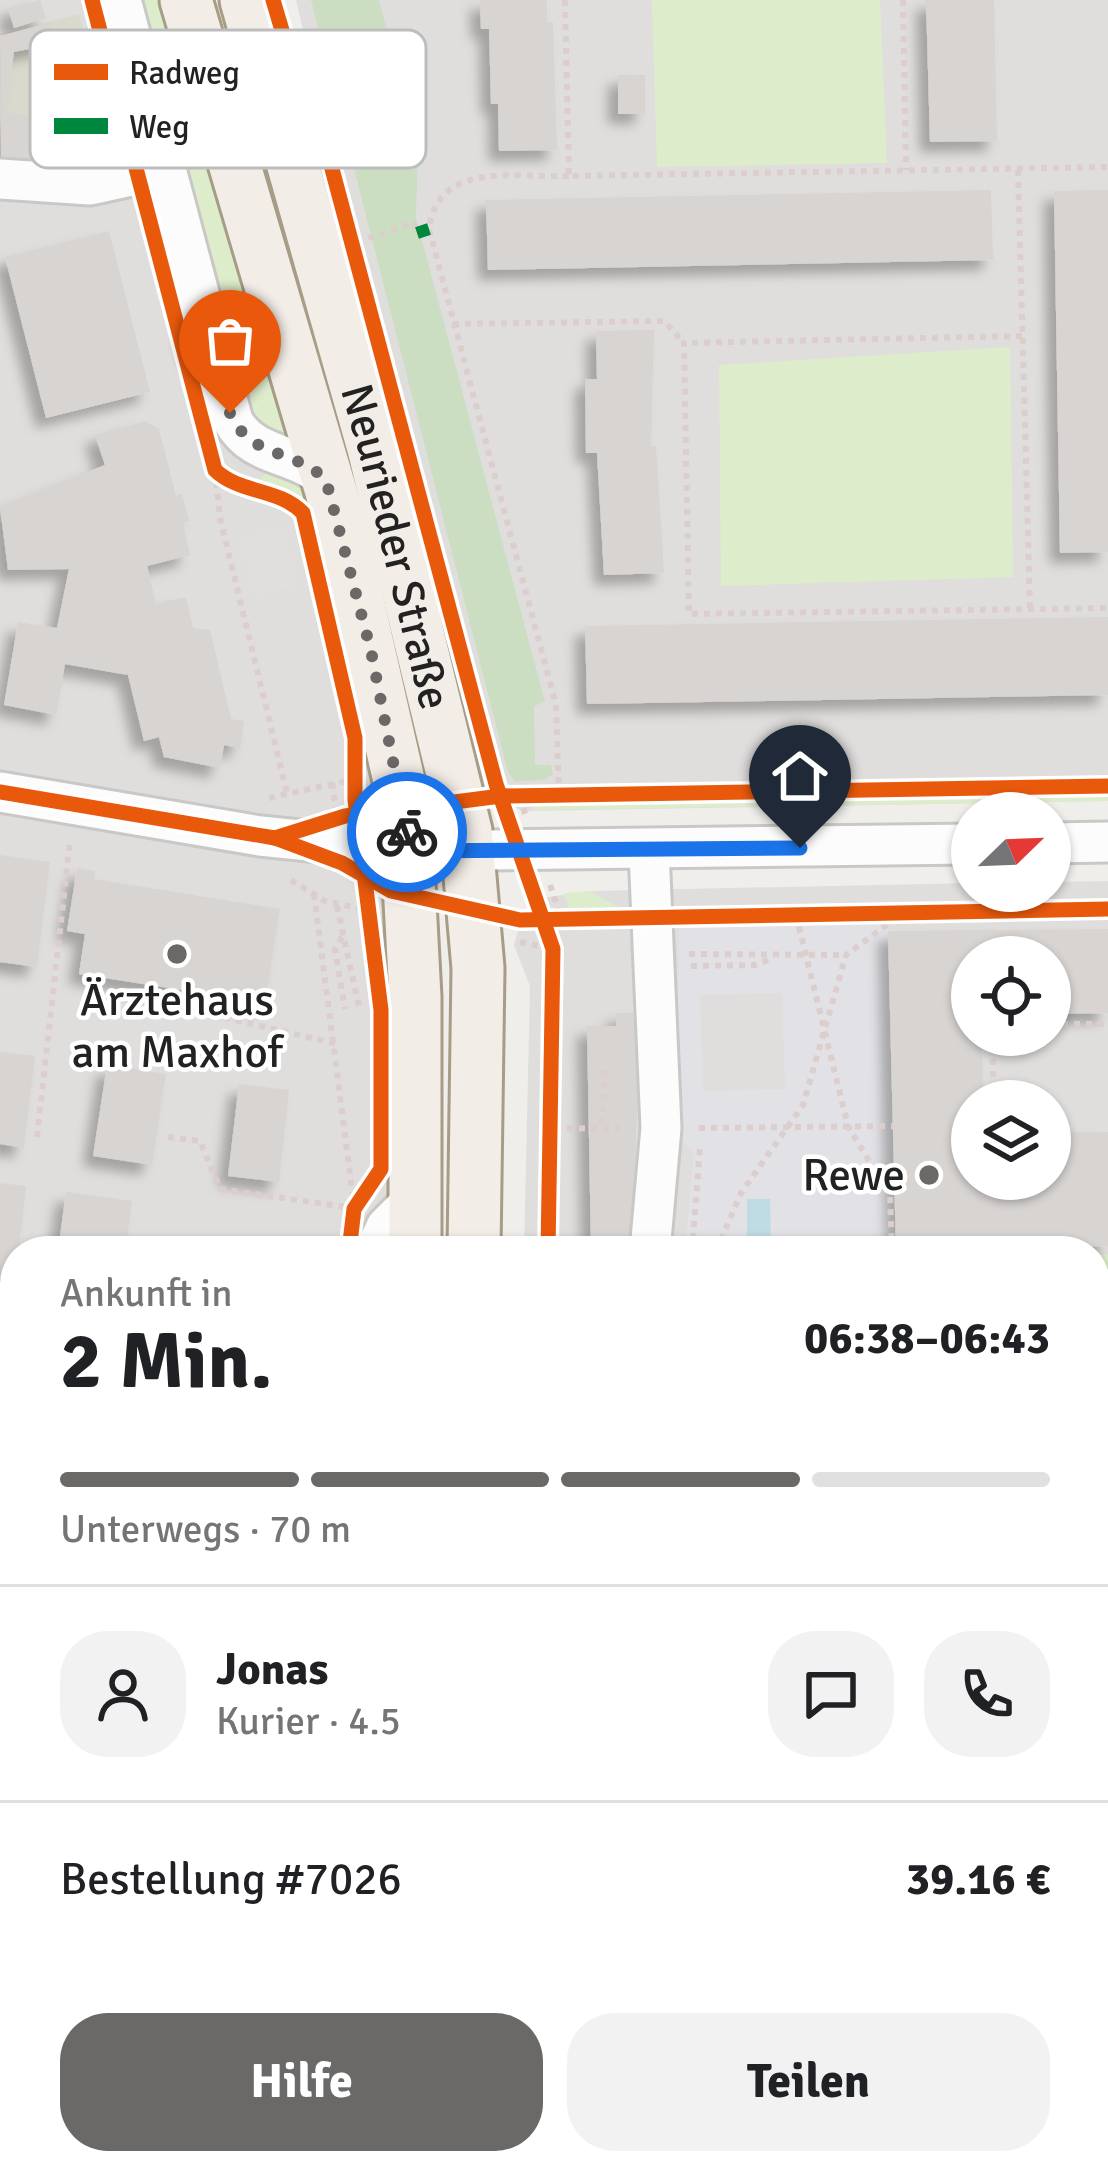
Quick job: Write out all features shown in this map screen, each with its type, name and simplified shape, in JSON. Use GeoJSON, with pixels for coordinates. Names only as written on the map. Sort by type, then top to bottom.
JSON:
{"type":"FeatureCollection","features":[{"type":"Feature","properties":{"kind":"main road","name":"Neurieder Straße"},"geometry":{"type":"LineString","coordinates":[[187,0],[196,30]]}},
{"type":"Feature","properties":{"kind":"main road","name":"Neurieder Straße"},"geometry":{"type":"LineString","coordinates":[[246,0],[255,30]]}},
{"type":"Feature","properties":{"kind":"main road","name":"Neurieder Straße"},"geometry":{"type":"LineString","coordinates":[[236,168],[326,480],[399,776],[375,837],[390,1226]]}},
{"type":"Feature","properties":{"kind":"main road","name":"Neurieder Straße"},"geometry":{"type":"LineString","coordinates":[[294,168],[494,852],[478,968],[474,1236]]}},
{"type":"Feature","properties":{"kind":"street"},"geometry":{"type":"LineString","coordinates":[[121,0],[129,30]]}},
{"type":"Feature","properties":{"kind":"street"},"geometry":{"type":"LineString","coordinates":[[0,179],[90,185],[167,169],[237,428],[255,447],[292,459],[326,480]]}},
{"type":"Feature","properties":{"kind":"street"},"geometry":{"type":"LineString","coordinates":[[0,792],[275,838],[375,837],[494,852],[951,844]]}},
{"type":"Feature","properties":{"kind":"street"},"geometry":{"type":"LineString","coordinates":[[1071,843],[1108,842]]}},
{"type":"Feature","properties":{"kind":"street"},"geometry":{"type":"LineString","coordinates":[[649,851],[659,988],[661,1128],[651,1236]]}},
{"type":"Feature","properties":{"kind":"path"},"geometry":{"type":"LineString","coordinates":[[565,0],[569,176]]}},
{"type":"Feature","properties":{"kind":"path"},"geometry":{"type":"LineString","coordinates":[[904,0],[905,172]]}},
{"type":"Feature","properties":{"kind":"path"},"geometry":{"type":"LineString","coordinates":[[559,795],[556,705],[429,229],[432,206],[448,185],[471,179],[569,176],[1108,167]]}},
{"type":"Feature","properties":{"kind":"path"},"geometry":{"type":"LineString","coordinates":[[1018,170],[1030,609]]}},
{"type":"Feature","properties":{"kind":"path"},"geometry":{"type":"LineString","coordinates":[[354,243],[414,223],[417,233]]}},
{"type":"Feature","properties":{"kind":"path"},"geometry":{"type":"LineString","coordinates":[[453,324],[664,321],[684,343],[688,614],[1108,608]]}},
{"type":"Feature","properties":{"kind":"path"},"geometry":{"type":"LineString","coordinates":[[684,343],[1022,336]]}},
{"type":"Feature","properties":{"kind":"path"},"geometry":{"type":"LineString","coordinates":[[215,470],[220,518],[287,794]]}},
{"type":"Feature","properties":{"kind":"path"},"geometry":{"type":"LineString","coordinates":[[275,838],[375,837],[356,763]]}},
{"type":"Feature","properties":{"kind":"path"},"geometry":{"type":"LineString","coordinates":[[480,799],[494,852],[544,920]]}},
{"type":"Feature","properties":{"kind":"path"},"geometry":{"type":"LineString","coordinates":[[37,1137],[73,806]]}},
{"type":"Feature","properties":{"kind":"path"},"geometry":{"type":"LineString","coordinates":[[168,1136],[200,1141],[220,1189],[390,1226],[338,1044],[314,894]]}},
{"type":"Feature","properties":{"kind":"path"},"geometry":{"type":"LineString","coordinates":[[337,905],[359,1007]]}},
{"type":"Feature","properties":{"kind":"path"},"geometry":{"type":"LineString","coordinates":[[796,915],[848,1126],[890,1196],[891,1236]]}},
{"type":"Feature","properties":{"kind":"path"},"geometry":{"type":"LineString","coordinates":[[689,954],[846,955],[888,924]]}},
{"type":"Feature","properties":{"kind":"path"},"geometry":{"type":"LineString","coordinates":[[342,936],[335,950],[345,1009]]}},
{"type":"Feature","properties":{"kind":"path"},"geometry":{"type":"LineString","coordinates":[[722,1236],[740,1193],[803,1105],[846,955]]}},
{"type":"Feature","properties":{"kind":"path"},"geometry":{"type":"LineString","coordinates":[[690,966],[754,965],[776,957]]}},
{"type":"Feature","properties":{"kind":"path"},"geometry":{"type":"LineString","coordinates":[[94,996],[189,1009],[338,1044]]}},
{"type":"Feature","properties":{"kind":"path"},"geometry":{"type":"LineString","coordinates":[[1071,1024],[1108,1024]]}},
{"type":"Feature","properties":{"kind":"path"},"geometry":{"type":"LineString","coordinates":[[601,1128],[602,1069]]}},
{"type":"Feature","properties":{"kind":"path"},"geometry":{"type":"LineString","coordinates":[[543,1129],[893,1126]]}},
{"type":"Feature","properties":{"kind":"shaded area"},"geometry":{"type":"Polygon","coordinates":[[[0,0],[169,0],[175,30],[30,30],[30,168],[205,168],[270,469],[306,494],[368,764],[394,931],[396,1236],[0,1236],[0,0]]]}},
{"type":"Feature","properties":{"kind":"shaded area"},"geometry":{"type":"Polygon","coordinates":[[[296,0],[1108,0],[1108,801],[1071,802],[1071,792],[951,792],[951,804],[524,811],[489,798],[472,766],[335,168],[426,168],[426,30],[303,30],[296,0]]]}},
{"type":"Feature","properties":{"kind":"shaded area"},"geometry":{"type":"Polygon","coordinates":[[[79,14],[83,30],[30,30],[30,155],[0,153],[0,34],[79,14]]]}},
{"type":"Feature","properties":{"kind":"shaded area"},"geometry":{"type":"Polygon","coordinates":[[[284,527],[298,585],[255,596],[241,537],[284,527]]]}},
{"type":"Feature","properties":{"kind":"shaded area"},"geometry":{"type":"Polygon","coordinates":[[[1108,881],[1108,1236],[524,1236],[530,986],[514,945],[522,917],[542,898],[590,891],[951,883],[951,912],[1071,912],[1071,882],[1108,881]]]}},
{"type":"Feature","properties":{"kind":"shaded area"},"geometry":{"type":"Polygon","coordinates":[[[888,917],[896,1236],[770,1236],[769,1199],[747,1199],[747,1236],[686,1236],[694,1153],[677,1134],[679,921],[888,917]],[[782,993],[700,995],[703,1091],[785,1089],[782,993]]]}},
{"type":"Feature","properties":{"kind":"green space"},"geometry":{"type":"Polygon","coordinates":[[[132,0],[169,0],[177,30],[141,30],[132,0]]]}},
{"type":"Feature","properties":{"kind":"green space"},"geometry":{"type":"Polygon","coordinates":[[[311,0],[379,0],[387,30],[319,30],[311,0]]]}},
{"type":"Feature","properties":{"kind":"green space"},"geometry":{"type":"Polygon","coordinates":[[[652,0],[880,0],[887,163],[657,167],[652,0]]]}},
{"type":"Feature","properties":{"kind":"green space"},"geometry":{"type":"Polygon","coordinates":[[[180,168],[216,168],[293,442],[255,429],[180,168]]]}},
{"type":"Feature","properties":{"kind":"green space"},"geometry":{"type":"Polygon","coordinates":[[[354,168],[417,168],[416,218],[545,702],[534,706],[535,765],[551,765],[553,774],[544,780],[515,781],[508,772],[354,168]]]}},
{"type":"Feature","properties":{"kind":"green space"},"geometry":{"type":"Polygon","coordinates":[[[1010,347],[1013,577],[721,586],[719,365],[1010,347]]]}},
{"type":"Feature","properties":{"kind":"green space"},"geometry":{"type":"Polygon","coordinates":[[[270,469],[302,485],[313,522],[289,495],[254,485],[270,469]]]}},
{"type":"Feature","properties":{"kind":"green space"},"geometry":{"type":"Polygon","coordinates":[[[1108,790],[1108,801],[1071,802],[1071,792],[980,792],[1108,790]]]}},
{"type":"Feature","properties":{"kind":"green space"},"geometry":{"type":"Polygon","coordinates":[[[951,792],[951,803],[534,810],[533,799],[951,792]]]}},
{"type":"Feature","properties":{"kind":"green space"},"geometry":{"type":"Polygon","coordinates":[[[590,891],[625,911],[570,912],[564,893],[590,891]]]}},
{"type":"Feature","properties":{"kind":"water"},"geometry":{"type":"Polygon","coordinates":[[[747,1199],[770,1199],[771,1236],[747,1236],[747,1199]]]}},
{"type":"Feature","properties":{"kind":"building"},"geometry":{"type":"Polygon","coordinates":[[[40,0],[46,18],[14,28],[8,8],[40,0]]]}},
{"type":"Feature","properties":{"kind":"building"},"geometry":{"type":"Polygon","coordinates":[[[480,0],[547,0],[547,22],[553,22],[557,150],[499,151],[498,104],[491,104],[489,29],[481,29],[480,0]]]}},
{"type":"Feature","properties":{"kind":"building"},"geometry":{"type":"Polygon","coordinates":[[[926,0],[994,0],[997,141],[930,142],[926,0]]]}},
{"type":"Feature","properties":{"kind":"building"},"geometry":{"type":"Polygon","coordinates":[[[49,23],[51,30],[30,30],[30,49],[14,52],[5,113],[30,116],[30,162],[1,158],[0,36],[49,23]]]}},
{"type":"Feature","properties":{"kind":"building"},"geometry":{"type":"Polygon","coordinates":[[[618,75],[645,75],[645,114],[618,114],[618,75]]]}},
{"type":"Feature","properties":{"kind":"building"},"geometry":{"type":"Polygon","coordinates":[[[991,190],[993,260],[488,270],[486,200],[991,190]]]}},
{"type":"Feature","properties":{"kind":"building"},"geometry":{"type":"Polygon","coordinates":[[[1108,190],[1108,552],[1060,553],[1054,191],[1108,190]]]}},
{"type":"Feature","properties":{"kind":"building"},"geometry":{"type":"Polygon","coordinates":[[[109,231],[150,392],[46,418],[5,257],[109,231]]]}},
{"type":"Feature","properties":{"kind":"building"},"geometry":{"type":"Polygon","coordinates":[[[654,330],[651,446],[656,446],[664,573],[604,575],[597,453],[586,453],[585,379],[597,379],[596,331],[654,330]]]}},
{"type":"Feature","properties":{"kind":"building"},"geometry":{"type":"Polygon","coordinates":[[[146,421],[159,429],[176,496],[182,494],[189,521],[183,523],[190,555],[147,566],[156,604],[186,597],[193,628],[210,630],[231,719],[244,721],[240,748],[224,745],[220,768],[164,757],[159,737],[144,741],[128,675],[65,664],[56,715],[4,705],[18,622],[57,628],[69,569],[8,570],[0,507],[105,465],[95,435],[146,421]]]}},
{"type":"Feature","properties":{"kind":"building"},"geometry":{"type":"Polygon","coordinates":[[[1108,617],[1108,695],[587,704],[585,626],[1108,617]]]}},
{"type":"Feature","properties":{"kind":"building"},"geometry":{"type":"Polygon","coordinates":[[[0,855],[50,862],[37,967],[0,962],[0,855]]]}},
{"type":"Feature","properties":{"kind":"building","name":"Ärztehaus am Maxhof"},"geometry":{"type":"Polygon","coordinates":[[[77,868],[95,871],[94,879],[280,909],[265,1003],[79,974],[85,934],[67,931],[77,868]]]}},
{"type":"Feature","properties":{"kind":"building"},"geometry":{"type":"Polygon","coordinates":[[[1108,929],[1108,1013],[1071,1014],[1071,936],[951,936],[951,1056],[982,1056],[983,1080],[951,1080],[951,1200],[1071,1200],[1071,1132],[1108,1132],[1108,1236],[896,1236],[888,931],[1108,929]]]}},
{"type":"Feature","properties":{"kind":"building"},"geometry":{"type":"Polygon","coordinates":[[[616,1013],[640,1013],[633,1233],[591,1236],[587,1026],[616,1026],[616,1013]]]}},
{"type":"Feature","properties":{"kind":"building"},"geometry":{"type":"Polygon","coordinates":[[[0,1052],[35,1056],[24,1148],[0,1144],[0,1052]]]}},
{"type":"Feature","properties":{"kind":"building"},"geometry":{"type":"Polygon","coordinates":[[[107,1065],[166,1074],[152,1165],[93,1156],[107,1065]]]}},
{"type":"Feature","properties":{"kind":"building"},"geometry":{"type":"Polygon","coordinates":[[[239,1084],[289,1090],[279,1182],[228,1176],[239,1084]]]}},
{"type":"Feature","properties":{"kind":"building"},"geometry":{"type":"Polygon","coordinates":[[[0,1183],[26,1186],[20,1236],[0,1236],[0,1183]]]}},
{"type":"Feature","properties":{"kind":"building"},"geometry":{"type":"Polygon","coordinates":[[[66,1192],[132,1201],[127,1236],[60,1236],[66,1192]]]}},
{"type":"Feature","properties":{"kind":"marked path"},"geometry":{"type":"LineString","coordinates":[[417,233],[429,229]]}},
{"type":"Feature","properties":{"kind":"cycle path"},"geometry":{"type":"LineString","coordinates":[[92,0],[100,30]]}},
{"type":"Feature","properties":{"kind":"cycle path"},"geometry":{"type":"LineString","coordinates":[[273,0],[282,30]]}},
{"type":"Feature","properties":{"kind":"cycle path"},"geometry":{"type":"LineString","coordinates":[[136,168],[215,470],[236,483],[283,499],[303,513],[355,738],[355,800],[381,1010],[381,1169],[354,1209],[351,1236]]}},
{"type":"Feature","properties":{"kind":"cycle path"},"geometry":{"type":"LineString","coordinates":[[332,168],[496,784],[553,949],[548,1236]]}},
{"type":"Feature","properties":{"kind":"cycle path"},"geometry":{"type":"LineString","coordinates":[[275,838],[345,816],[501,796],[1108,786]]}},
{"type":"Feature","properties":{"kind":"cycle path"},"geometry":{"type":"LineString","coordinates":[[0,792],[275,838],[342,863],[391,891],[520,920],[1108,909]]}},
{"type":"Feature","properties":{"kind":"way so far"},"geometry":{"type":"LineString","coordinates":[[230,413],[242,436],[255,447],[292,459],[326,480],[371,651],[407,832]]}},
{"type":"Feature","properties":{"kind":"place","name":"Ärztehaus am Maxhof"},"geometry":{"type":"Point","coordinates":[177,954]}},
{"type":"Feature","properties":{"kind":"place","name":"Rewe"},"geometry":{"type":"Point","coordinates":[929,1175]}},
{"type":"Feature","properties":{"kind":"route"},"geometry":{"type":"LineString","coordinates":[[407,832],[408,851],[800,848]]}}]}
